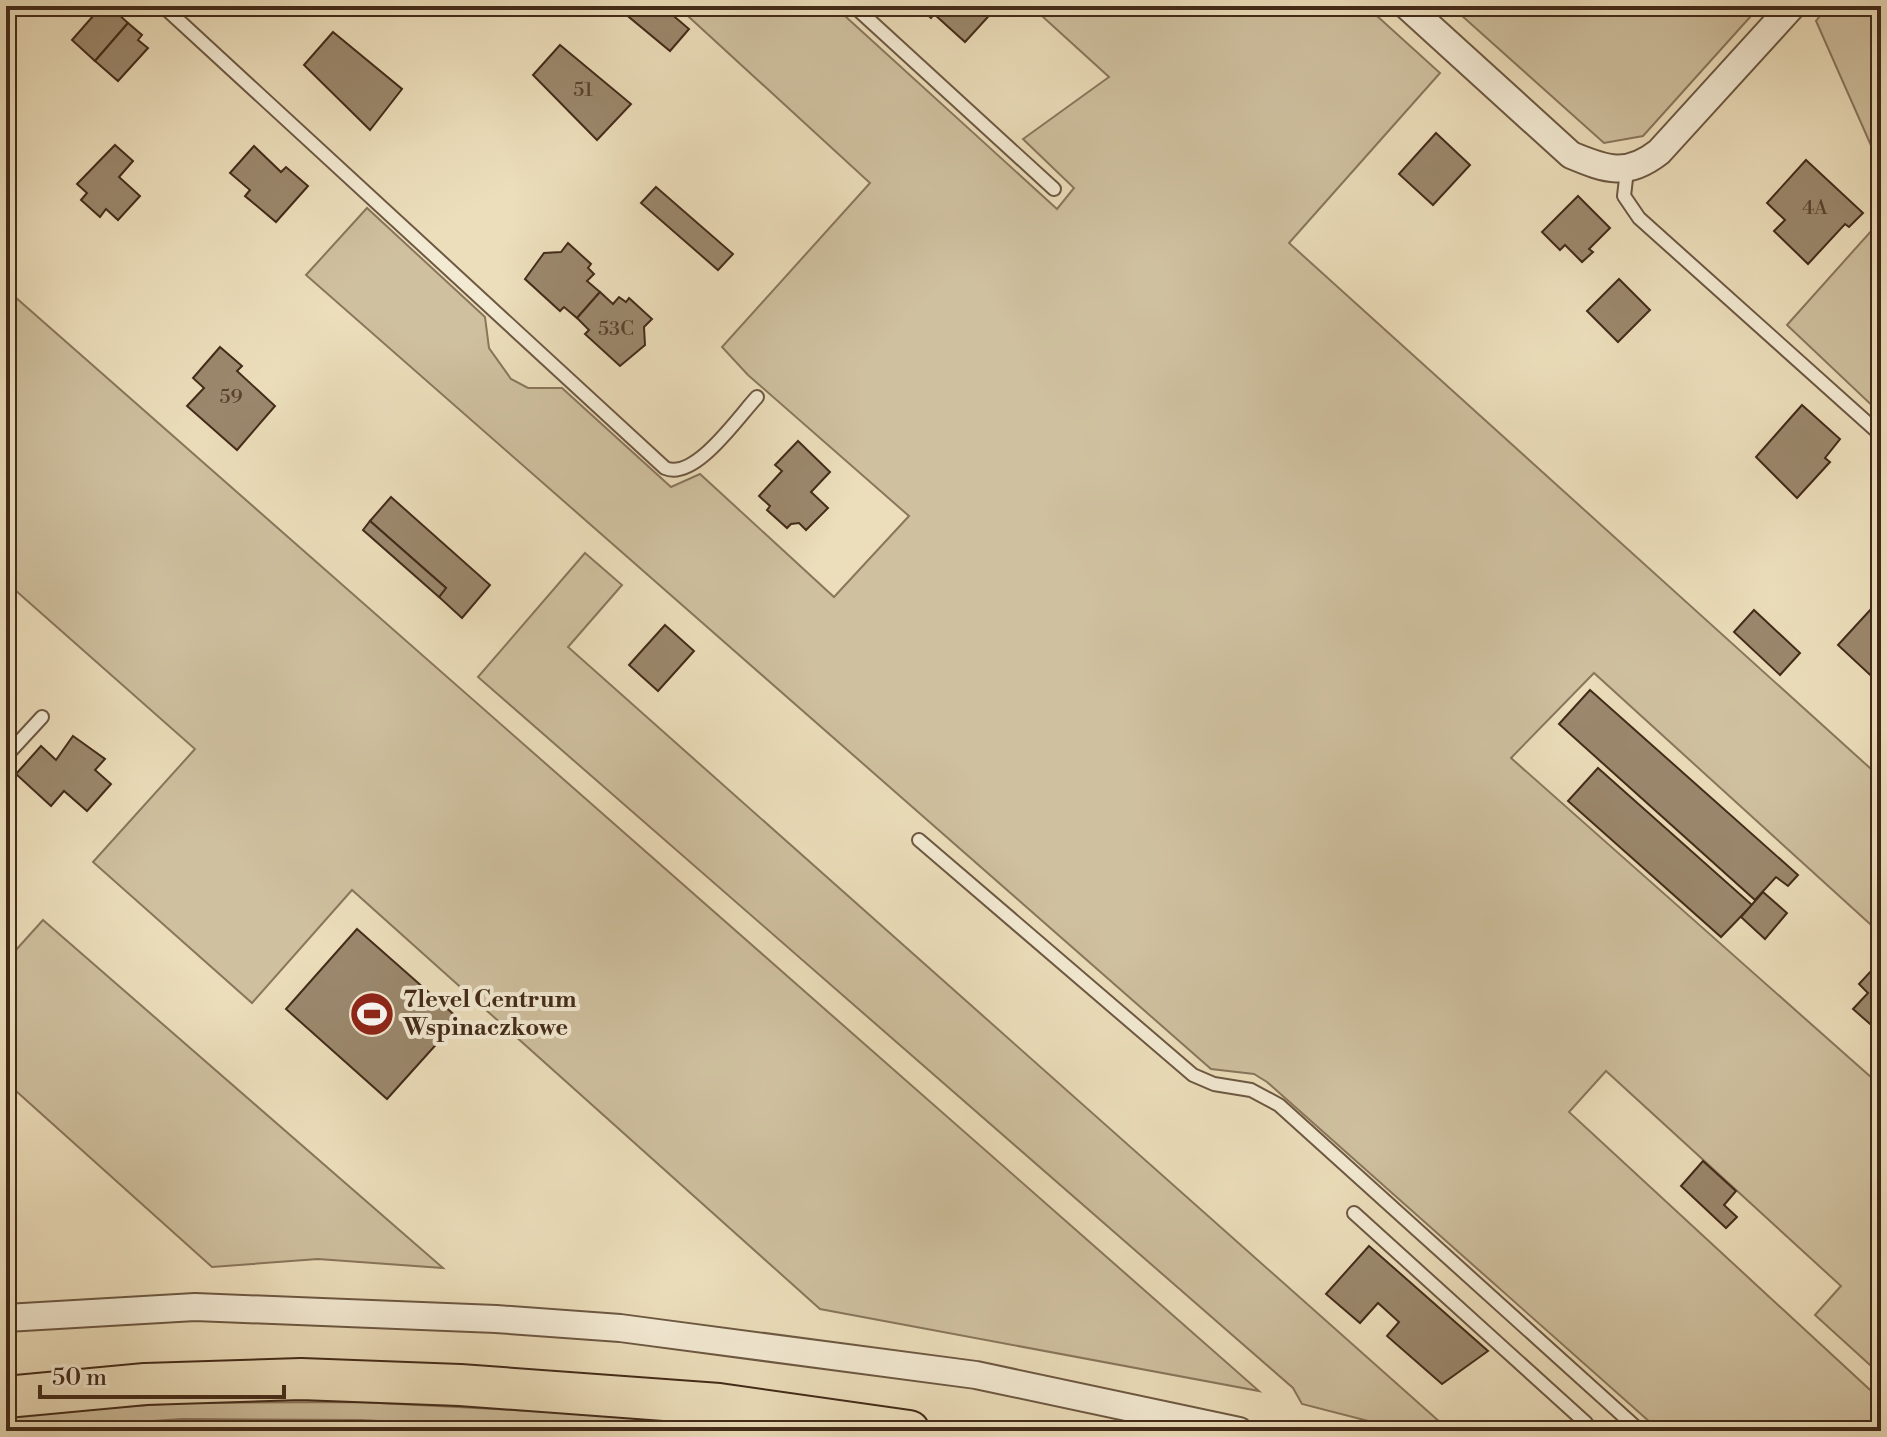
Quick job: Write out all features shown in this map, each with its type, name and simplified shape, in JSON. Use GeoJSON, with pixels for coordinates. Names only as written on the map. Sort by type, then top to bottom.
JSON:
{"type":"FeatureCollection","features":[{"type":"Feature","properties":{"kind":"main road"},"geometry":{"type":"LineString","coordinates":[[6,1397],[145,1384],[301,1379],[428,1384],[719,1404],[909,1431]]}},
{"type":"Feature","properties":{"kind":"street"},"geometry":{"type":"LineString","coordinates":[[1407,6],[1571,155],[1595,165],[1627,170],[1642,166],[1659,152],[1792,6]]}},
{"type":"Feature","properties":{"kind":"street"},"geometry":{"type":"LineString","coordinates":[[6,1318],[195,1307],[496,1319],[620,1328],[976,1375],[1239,1431]]}},
{"type":"Feature","properties":{"kind":"lane"},"geometry":{"type":"LineString","coordinates":[[163,6],[665,468],[679,470],[696,464],[757,397]]}},
{"type":"Feature","properties":{"kind":"lane"},"geometry":{"type":"LineString","coordinates":[[854,6],[1054,189]]}},
{"type":"Feature","properties":{"kind":"lane"},"geometry":{"type":"LineString","coordinates":[[1627,170],[1624,196],[1639,218],[1881,435]]}},
{"type":"Feature","properties":{"kind":"lane"},"geometry":{"type":"LineString","coordinates":[[6,756],[42,717]]}},
{"type":"Feature","properties":{"kind":"lane"},"geometry":{"type":"LineString","coordinates":[[919,840],[1193,1075],[1214,1084],[1251,1090],[1279,1105],[1640,1431]]}},
{"type":"Feature","properties":{"kind":"lane"},"geometry":{"type":"LineString","coordinates":[[1354,1213],[1586,1423],[1583,1431]]}},
{"type":"Feature","properties":{"kind":"shaded area"},"geometry":{"type":"Polygon","coordinates":[[[677,6],[834,6],[1057,209],[1074,188],[1023,139],[1109,77],[1031,6],[1366,6],[1440,73],[1289,243],[1881,778],[1881,934],[1594,673],[1511,758],[1881,1086],[1881,1375],[1815,1315],[1841,1286],[1606,1071],[1569,1112],[1881,1400],[1881,1431],[1660,1431],[1267,1082],[1254,1074],[1211,1069],[306,275],[367,208],[485,317],[489,348],[511,379],[528,388],[562,388],[671,487],[700,474],[834,597],[909,516],[748,375],[722,347],[870,183],[677,6]]]}},
{"type":"Feature","properties":{"kind":"shaded area"},"geometry":{"type":"Polygon","coordinates":[[[1451,6],[1760,6],[1643,136],[1604,143],[1451,6]]]}},
{"type":"Feature","properties":{"kind":"shaded area"},"geometry":{"type":"Polygon","coordinates":[[[1828,6],[1881,6],[1881,168],[1816,21],[1828,6]]]}},
{"type":"Feature","properties":{"kind":"shaded area"},"geometry":{"type":"Polygon","coordinates":[[[1881,220],[1881,414],[1787,325],[1881,220]]]}},
{"type":"Feature","properties":{"kind":"shaded area"},"geometry":{"type":"Polygon","coordinates":[[[6,289],[1259,1391],[820,1309],[352,890],[252,1003],[93,862],[195,749],[6,582],[6,289]]]}},
{"type":"Feature","properties":{"kind":"shaded area"},"geometry":{"type":"Polygon","coordinates":[[[585,553],[622,585],[568,647],[1450,1431],[1407,1431],[1302,1404],[1293,1388],[478,677],[585,553]]]}},
{"type":"Feature","properties":{"kind":"shaded area"},"geometry":{"type":"Polygon","coordinates":[[[43,920],[443,1268],[318,1259],[212,1267],[6,1082],[6,961],[43,920]]]}},
{"type":"Feature","properties":{"kind":"shaded area"},"geometry":{"type":"Polygon","coordinates":[[[361,1402],[627,1416],[760,1431],[553,1431],[362,1420],[182,1419],[6,1431],[6,1414],[182,1403],[361,1402]]]}},
{"type":"Feature","properties":{"kind":"building"},"geometry":{"type":"Polygon","coordinates":[[[638,6],[662,6],[689,29],[670,51],[629,17],[638,6]]]}},
{"type":"Feature","properties":{"kind":"building"},"geometry":{"type":"Polygon","coordinates":[[[918,6],[996,8],[965,42],[934,14],[931,18],[918,6]]]}},
{"type":"Feature","properties":{"kind":"building"},"geometry":{"type":"Polygon","coordinates":[[[101,7],[110,15],[115,11],[128,23],[95,61],[72,40],[101,7]]]}},
{"type":"Feature","properties":{"kind":"building"},"geometry":{"type":"Polygon","coordinates":[[[128,23],[142,35],[138,40],[148,48],[118,81],[95,61],[128,23]]]}},
{"type":"Feature","properties":{"kind":"building"},"geometry":{"type":"Polygon","coordinates":[[[333,32],[402,89],[370,130],[304,65],[333,32]]]}},
{"type":"Feature","properties":{"kind":"building"},"geometry":{"type":"Polygon","coordinates":[[[560,45],[631,104],[597,140],[533,75],[560,45]]]}},
{"type":"Feature","properties":{"kind":"building"},"geometry":{"type":"Polygon","coordinates":[[[1436,133],[1470,165],[1433,205],[1399,174],[1436,133]]]}},
{"type":"Feature","properties":{"kind":"building"},"geometry":{"type":"Polygon","coordinates":[[[115,145],[133,161],[119,177],[140,196],[118,220],[106,209],[100,217],[81,200],[87,193],[77,184],[115,145]]]}},
{"type":"Feature","properties":{"kind":"building"},"geometry":{"type":"Polygon","coordinates":[[[254,146],[281,172],[286,167],[308,186],[276,222],[245,196],[250,190],[230,173],[254,146]]]}},
{"type":"Feature","properties":{"kind":"building"},"geometry":{"type":"Polygon","coordinates":[[[1806,160],[1863,213],[1849,227],[1845,224],[1808,264],[1774,231],[1785,220],[1767,203],[1806,160]]]}},
{"type":"Feature","properties":{"kind":"building"},"geometry":{"type":"Polygon","coordinates":[[[656,187],[733,254],[718,270],[641,203],[656,187]]]}},
{"type":"Feature","properties":{"kind":"building"},"geometry":{"type":"Polygon","coordinates":[[[1578,196],[1610,228],[1589,249],[1593,252],[1582,262],[1565,245],[1560,250],[1542,232],[1578,196]]]}},
{"type":"Feature","properties":{"kind":"building"},"geometry":{"type":"Polygon","coordinates":[[[568,243],[591,264],[588,268],[594,274],[587,281],[600,292],[577,318],[564,307],[560,311],[525,279],[544,253],[561,252],[568,243]]]}},
{"type":"Feature","properties":{"kind":"building"},"geometry":{"type":"Polygon","coordinates":[[[1619,279],[1650,310],[1618,342],[1587,311],[1619,279]]]}},
{"type":"Feature","properties":{"kind":"building"},"geometry":{"type":"Polygon","coordinates":[[[600,292],[613,304],[619,297],[626,302],[629,298],[652,319],[644,327],[645,345],[620,366],[585,334],[589,330],[577,318],[600,292]]]}},
{"type":"Feature","properties":{"kind":"building"},"geometry":{"type":"Polygon","coordinates":[[[220,347],[242,366],[237,371],[275,406],[237,450],[187,406],[204,388],[193,378],[220,347]]]}},
{"type":"Feature","properties":{"kind":"building"},"geometry":{"type":"Polygon","coordinates":[[[1802,405],[1840,439],[1825,458],[1830,462],[1797,498],[1756,457],[1802,405]]]}},
{"type":"Feature","properties":{"kind":"building"},"geometry":{"type":"Polygon","coordinates":[[[798,441],[830,472],[811,492],[828,508],[806,530],[799,523],[787,528],[767,510],[770,506],[759,496],[782,471],[775,465],[798,441]]]}},
{"type":"Feature","properties":{"kind":"building"},"geometry":{"type":"Polygon","coordinates":[[[391,497],[490,585],[462,618],[439,597],[446,588],[370,521],[391,497]]]}},
{"type":"Feature","properties":{"kind":"building"},"geometry":{"type":"Polygon","coordinates":[[[370,521],[446,588],[439,597],[363,530],[370,521]]]}},
{"type":"Feature","properties":{"kind":"building"},"geometry":{"type":"Polygon","coordinates":[[[1872,608],[1881,617],[1881,685],[1838,645],[1872,608]]]}},
{"type":"Feature","properties":{"kind":"building"},"geometry":{"type":"Polygon","coordinates":[[[1754,610],[1800,653],[1780,675],[1734,632],[1754,610]]]}},
{"type":"Feature","properties":{"kind":"building"},"geometry":{"type":"Polygon","coordinates":[[[665,625],[694,651],[658,691],[629,665],[665,625]]]}},
{"type":"Feature","properties":{"kind":"building"},"geometry":{"type":"Polygon","coordinates":[[[1590,690],[1798,875],[1788,886],[1776,877],[1755,900],[1559,724],[1590,690]]]}},
{"type":"Feature","properties":{"kind":"building"},"geometry":{"type":"Polygon","coordinates":[[[73,736],[105,759],[95,770],[111,784],[87,811],[64,791],[51,806],[16,774],[41,746],[56,760],[73,736]]]}},
{"type":"Feature","properties":{"kind":"building"},"geometry":{"type":"Polygon","coordinates":[[[1598,768],[1752,905],[1721,937],[1568,801],[1598,768]]]}},
{"type":"Feature","properties":{"kind":"building"},"geometry":{"type":"Polygon","coordinates":[[[1763,892],[1787,913],[1765,939],[1741,917],[1763,892]]]}},
{"type":"Feature","properties":{"kind":"building","name":"7level Centrum Wspinaczkowe"},"geometry":{"type":"Polygon","coordinates":[[[357,929],[459,1019],[387,1099],[286,1009],[357,929]]]}},
{"type":"Feature","properties":{"kind":"building"},"geometry":{"type":"Polygon","coordinates":[[[1871,971],[1881,978],[1881,1028],[1878,1031],[1853,1009],[1868,993],[1859,984],[1871,971]]]}},
{"type":"Feature","properties":{"kind":"building"},"geometry":{"type":"Polygon","coordinates":[[[1703,1161],[1736,1191],[1724,1205],[1737,1217],[1726,1228],[1681,1186],[1703,1161]]]}},
{"type":"Feature","properties":{"kind":"building"},"geometry":{"type":"Polygon","coordinates":[[[1369,1246],[1488,1351],[1442,1384],[1387,1336],[1399,1322],[1378,1303],[1360,1323],[1326,1294],[1369,1246]]]}},
{"type":"Feature","properties":{"kind":"place","name":"7level Centrum Wspinaczkowe"},"geometry":{"type":"Point","coordinates":[372,1014]}}]}
